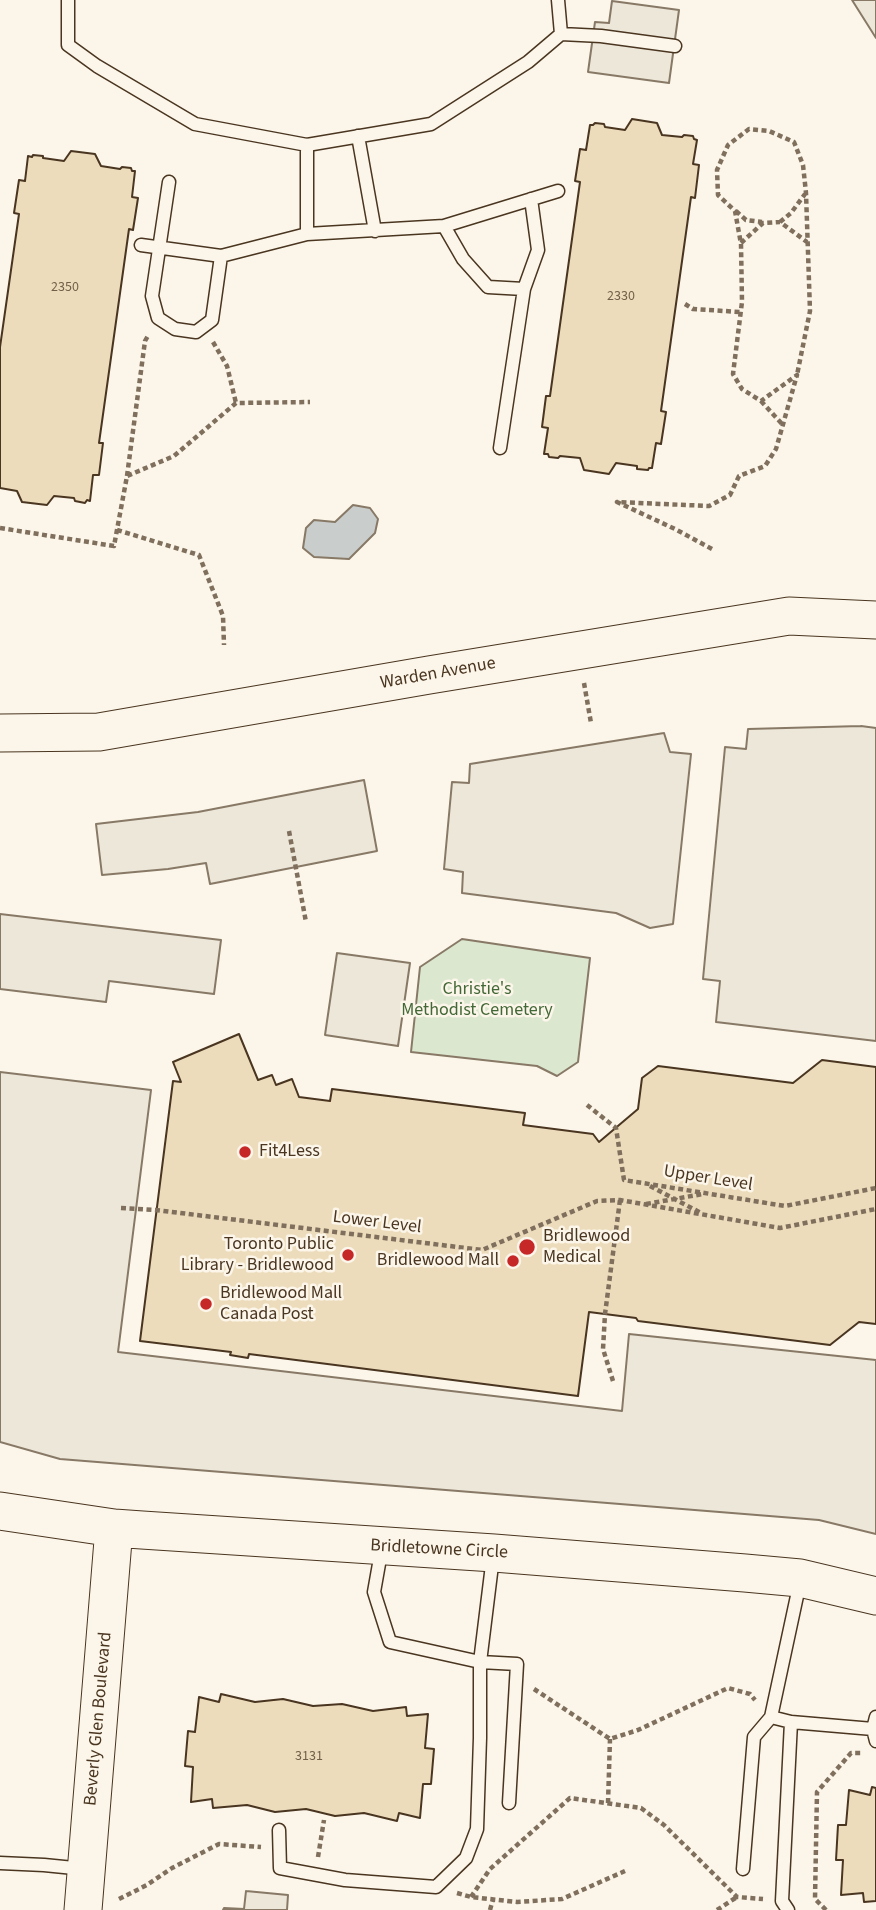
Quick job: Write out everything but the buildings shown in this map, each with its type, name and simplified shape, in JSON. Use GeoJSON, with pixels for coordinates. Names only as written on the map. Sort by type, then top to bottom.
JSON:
{"type":"FeatureCollection","features":[{"type":"Feature","properties":{"kind":"street","name":"Warden Avenue"},"geometry":{"type":"LineString","coordinates":[[0,733],[99,732],[578,650],[789,617],[876,620]]}},
{"type":"Feature","properties":{"kind":"street","name":"Bridletowne Circle"},"geometry":{"type":"LineString","coordinates":[[0,1511],[114,1528],[494,1553],[800,1578],[876,1597]]}},
{"type":"Feature","properties":{"kind":"street","name":"Beverly Glen Boulevard"},"geometry":{"type":"LineString","coordinates":[[83,1910],[114,1528]]}},
{"type":"Feature","properties":{"kind":"lane"},"geometry":{"type":"LineString","coordinates":[[68,0],[68,45],[97,66],[195,124],[307,145],[432,124],[528,62],[561,34],[601,36],[675,46]]}},
{"type":"Feature","properties":{"kind":"lane"},"geometry":{"type":"LineString","coordinates":[[558,0],[561,34]]}},
{"type":"Feature","properties":{"kind":"lane"},"geometry":{"type":"LineString","coordinates":[[358,136],[374,231]]}},
{"type":"Feature","properties":{"kind":"lane"},"geometry":{"type":"LineString","coordinates":[[307,145],[307,234]]}},
{"type":"Feature","properties":{"kind":"lane"},"geometry":{"type":"LineString","coordinates":[[169,182],[152,296],[158,318],[175,329],[196,332],[212,320],[221,256]]}},
{"type":"Feature","properties":{"kind":"lane"},"geometry":{"type":"LineString","coordinates":[[141,246],[221,256],[307,234],[444,226],[558,191]]}},
{"type":"Feature","properties":{"kind":"lane"},"geometry":{"type":"LineString","coordinates":[[500,448],[524,289],[538,250],[531,199]]}},
{"type":"Feature","properties":{"kind":"lane"},"geometry":{"type":"LineString","coordinates":[[444,226],[463,258],[488,287],[524,289]]}},
{"type":"Feature","properties":{"kind":"lane"},"geometry":{"type":"LineString","coordinates":[[382,1547],[374,1592],[390,1642],[480,1662],[517,1664],[509,1803]]}},
{"type":"Feature","properties":{"kind":"lane"},"geometry":{"type":"LineString","coordinates":[[279,1830],[280,1868],[345,1880],[436,1887],[466,1858],[477,1829],[480,1662],[494,1553]]}},
{"type":"Feature","properties":{"kind":"lane"},"geometry":{"type":"LineString","coordinates":[[743,1870],[754,1737],[771,1717],[800,1578]]}},
{"type":"Feature","properties":{"kind":"lane"},"geometry":{"type":"LineString","coordinates":[[771,1717],[875,1729]]}},
{"type":"Feature","properties":{"kind":"lane"},"geometry":{"type":"LineString","coordinates":[[785,1905],[791,1721]]}},
{"type":"Feature","properties":{"kind":"lane"},"geometry":{"type":"LineString","coordinates":[[0,1863],[88,1870]]}},
{"type":"Feature","properties":{"kind":"path"},"geometry":{"type":"LineString","coordinates":[[712,549],[675,528],[617,502],[709,506],[730,495],[739,476],[765,466],[776,449],[797,375],[810,311],[806,193],[803,165],[794,142],[769,131],[749,129],[728,145],[717,170],[718,195],[746,220],[780,222],[791,213],[806,193]]}},
{"type":"Feature","properties":{"kind":"path"},"geometry":{"type":"LineString","coordinates":[[735,211],[741,244],[740,312],[733,374],[742,389],[761,401],[782,424]]}},
{"type":"Feature","properties":{"kind":"path"},"geometry":{"type":"LineString","coordinates":[[780,222],[807,242]]}},
{"type":"Feature","properties":{"kind":"path"},"geometry":{"type":"LineString","coordinates":[[741,244],[763,223]]}},
{"type":"Feature","properties":{"kind":"path"},"geometry":{"type":"LineString","coordinates":[[685,304],[694,309],[740,312]]}},
{"type":"Feature","properties":{"kind":"path"},"geometry":{"type":"LineString","coordinates":[[0,528],[114,546],[127,476],[145,341],[158,318]]}},
{"type":"Feature","properties":{"kind":"path"},"geometry":{"type":"LineString","coordinates":[[203,327],[227,366],[236,403]]}},
{"type":"Feature","properties":{"kind":"path"},"geometry":{"type":"LineString","coordinates":[[761,401],[797,375]]}},
{"type":"Feature","properties":{"kind":"path"},"geometry":{"type":"LineString","coordinates":[[127,476],[174,456],[236,403],[310,402]]}},
{"type":"Feature","properties":{"kind":"path"},"geometry":{"type":"LineString","coordinates":[[117,530],[199,555],[223,615],[224,645]]}},
{"type":"Feature","properties":{"kind":"path"},"geometry":{"type":"LineString","coordinates":[[578,650],[591,723]]}},
{"type":"Feature","properties":{"kind":"path"},"geometry":{"type":"LineString","coordinates":[[289,831],[306,922]]}},
{"type":"Feature","properties":{"kind":"path","name":"Upper Level"},"geometry":{"type":"LineString","coordinates":[[587,1105],[616,1129],[624,1180],[785,1206],[876,1188]]}},
{"type":"Feature","properties":{"kind":"path"},"geometry":{"type":"LineString","coordinates":[[646,1184],[706,1215]]}},
{"type":"Feature","properties":{"kind":"path"},"geometry":{"type":"LineString","coordinates":[[642,1204],[708,1193]]}},
{"type":"Feature","properties":{"kind":"path"},"geometry":{"type":"LineString","coordinates":[[613,1381],[603,1349],[620,1200]]}},
{"type":"Feature","properties":{"kind":"path","name":"Lower Level"},"geometry":{"type":"LineString","coordinates":[[121,1208],[482,1250],[597,1201],[620,1200],[780,1228],[876,1209]]}},
{"type":"Feature","properties":{"kind":"path"},"geometry":{"type":"LineString","coordinates":[[516,1686],[532,1688],[610,1739]]}},
{"type":"Feature","properties":{"kind":"path"},"geometry":{"type":"LineString","coordinates":[[610,1739],[638,1730],[728,1688],[750,1694],[771,1717]]}},
{"type":"Feature","properties":{"kind":"path"},"geometry":{"type":"LineString","coordinates":[[608,1803],[610,1739]]}},
{"type":"Feature","properties":{"kind":"path"},"geometry":{"type":"LineString","coordinates":[[826,1910],[815,1899],[817,1792],[851,1752],[863,1753]]}},
{"type":"Feature","properties":{"kind":"path"},"geometry":{"type":"LineString","coordinates":[[471,1897],[490,1869],[570,1798],[641,1808],[664,1825],[737,1897],[785,1905]]}},
{"type":"Feature","properties":{"kind":"path"},"geometry":{"type":"LineString","coordinates":[[315,1874],[324,1820]]}},
{"type":"Feature","properties":{"kind":"path"},"geometry":{"type":"LineString","coordinates":[[119,1899],[219,1844],[279,1848]]}},
{"type":"Feature","properties":{"kind":"path"},"geometry":{"type":"LineString","coordinates":[[436,1887],[471,1897],[517,1902],[562,1899],[625,1871]]}},
{"type":"Feature","properties":{"kind":"path"},"geometry":{"type":"LineString","coordinates":[[717,1910],[737,1897]]}},
{"type":"Feature","properties":{"kind":"path"},"geometry":{"type":"LineString","coordinates":[[490,1910],[493,1899]]}},
{"type":"Feature","properties":{"kind":"green space","name":"Christie's Methodist Cemetery"},"geometry":{"type":"Polygon","coordinates":[[[462,939],[590,958],[578,1062],[557,1076],[537,1066],[411,1052],[420,967],[462,939]]]}},
{"type":"Feature","properties":{"kind":"shaded area"},"geometry":{"type":"Polygon","coordinates":[[[852,0],[876,0],[876,38],[852,0]]]}},
{"type":"Feature","properties":{"kind":"shaded area"},"geometry":{"type":"Polygon","coordinates":[[[612,1],[679,10],[669,83],[588,72],[595,22],[609,23],[612,1]]]}},
{"type":"Feature","properties":{"kind":"shaded area"},"geometry":{"type":"Polygon","coordinates":[[[353,505],[370,508],[378,519],[375,533],[349,559],[314,557],[303,548],[306,528],[314,520],[335,522],[353,505]]]}},
{"type":"Feature","properties":{"kind":"shaded area"},"geometry":{"type":"Polygon","coordinates":[[[861,726],[876,728],[876,1041],[716,1022],[720,981],[703,979],[725,747],[746,749],[748,729],[861,726]]]}},
{"type":"Feature","properties":{"kind":"shaded area"},"geometry":{"type":"Polygon","coordinates":[[[664,733],[670,752],[691,754],[673,924],[650,928],[616,913],[462,893],[463,872],[444,869],[452,782],[469,783],[470,764],[664,733]]]}},
{"type":"Feature","properties":{"kind":"shaded area"},"geometry":{"type":"Polygon","coordinates":[[[364,780],[377,851],[210,884],[206,863],[102,875],[96,824],[198,812],[364,780]]]}},
{"type":"Feature","properties":{"kind":"shaded area"},"geometry":{"type":"Polygon","coordinates":[[[0,914],[221,940],[214,994],[109,981],[106,1002],[0,989],[0,914]]]}},
{"type":"Feature","properties":{"kind":"shaded area"},"geometry":{"type":"Polygon","coordinates":[[[337,953],[410,963],[398,1046],[325,1035],[337,953]]]}},
{"type":"Feature","properties":{"kind":"shaded area"},"geometry":{"type":"Polygon","coordinates":[[[0,1072],[151,1090],[118,1352],[622,1411],[629,1334],[876,1360],[876,1534],[819,1520],[60,1459],[0,1442],[0,1072]]]}},
{"type":"Feature","properties":{"kind":"shaded area"},"geometry":{"type":"Polygon","coordinates":[[[246,1891],[288,1895],[287,1910],[223,1910],[244,1909],[246,1891]]]}},
{"type":"Feature","properties":{"kind":"place","name":"Fit4Less"},"geometry":{"type":"Point","coordinates":[245,1152]}},
{"type":"Feature","properties":{"kind":"place","name":"Bridlewood Medical"},"geometry":{"type":"Point","coordinates":[527,1247]}},
{"type":"Feature","properties":{"kind":"place","name":"Toronto Public Library - Bridlewood"},"geometry":{"type":"Point","coordinates":[348,1255]}},
{"type":"Feature","properties":{"kind":"place","name":"Bridlewood Mall"},"geometry":{"type":"Point","coordinates":[513,1261]}},
{"type":"Feature","properties":{"kind":"place","name":"Bridlewood Mall Canada Post"},"geometry":{"type":"Point","coordinates":[206,1304]}}]}
